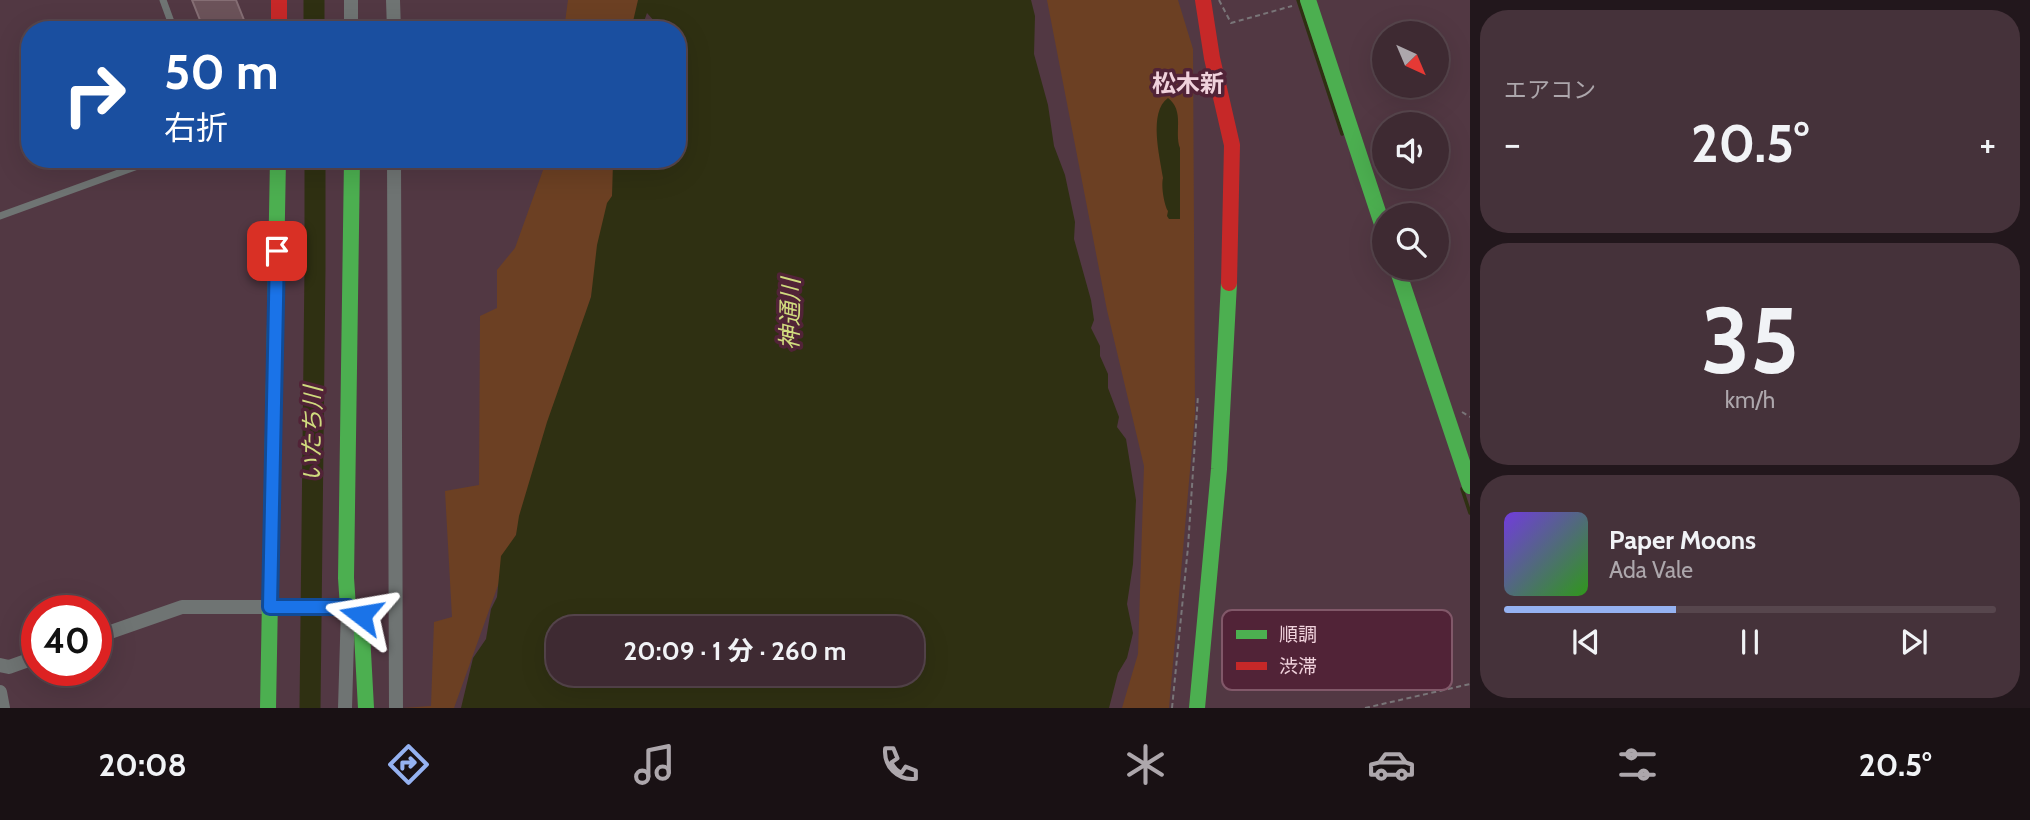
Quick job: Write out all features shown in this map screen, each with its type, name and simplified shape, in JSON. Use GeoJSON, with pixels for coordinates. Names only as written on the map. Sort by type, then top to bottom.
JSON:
{"type":"FeatureCollection","features":[{"type":"Feature","properties":{"kind":"street"},"geometry":{"type":"LineString","coordinates":[[279,0],[279,21]]}},
{"type":"Feature","properties":{"kind":"street"},"geometry":{"type":"LineString","coordinates":[[351,0],[351,21]]}},
{"type":"Feature","properties":{"kind":"street"},"geometry":{"type":"LineString","coordinates":[[393,0],[394,21]]}},
{"type":"Feature","properties":{"kind":"street"},"geometry":{"type":"LineString","coordinates":[[1197,708],[1220,469],[1229,290],[1232,145],[1212,58],[1203,0]]}},
{"type":"Feature","properties":{"kind":"street"},"geometry":{"type":"LineString","coordinates":[[1302,2],[1374,203]]}},
{"type":"Feature","properties":{"kind":"street"},"geometry":{"type":"LineString","coordinates":[[268,708],[278,607],[278,168]]}},
{"type":"Feature","properties":{"kind":"street"},"geometry":{"type":"LineString","coordinates":[[345,708],[344,607],[352,168]]}},
{"type":"Feature","properties":{"kind":"street"},"geometry":{"type":"LineString","coordinates":[[394,168],[397,708]]}},
{"type":"Feature","properties":{"kind":"street"},"geometry":{"type":"LineString","coordinates":[[1401,280],[1470,486]]}},
{"type":"Feature","properties":{"kind":"street"},"geometry":{"type":"LineString","coordinates":[[112,631],[182,607],[344,607],[361,615],[366,708]]}},
{"type":"Feature","properties":{"kind":"street"},"geometry":{"type":"LineString","coordinates":[[0,665],[9,667],[21,663]]}},
{"type":"Feature","properties":{"kind":"street"},"geometry":{"type":"LineString","coordinates":[[0,692],[3,708]]}},
{"type":"Feature","properties":{"kind":"lane"},"geometry":{"type":"LineString","coordinates":[[163,0],[171,21]]}},
{"type":"Feature","properties":{"kind":"lane"},"geometry":{"type":"LineString","coordinates":[[0,216],[132,168]]}},
{"type":"Feature","properties":{"kind":"path"},"geometry":{"type":"LineString","coordinates":[[1219,0],[1231,23],[1302,2]]}},
{"type":"Feature","properties":{"kind":"path"},"geometry":{"type":"LineString","coordinates":[[1172,708],[1188,547],[1198,395]]}},
{"type":"Feature","properties":{"kind":"path"},"geometry":{"type":"LineString","coordinates":[[1452,688],[1470,684]]}},
{"type":"Feature","properties":{"kind":"path"},"geometry":{"type":"LineString","coordinates":[[1365,708],[1444,690]]}},
{"type":"Feature","properties":{"kind":"shaded area"},"geometry":{"type":"Polygon","coordinates":[[[568,0],[642,0],[639,21],[565,21],[568,0]]]}},
{"type":"Feature","properties":{"kind":"shaded area"},"geometry":{"type":"Polygon","coordinates":[[[1047,0],[1178,0],[1193,49],[1195,414],[1169,708],[1122,708],[1138,654],[1144,466],[1107,310],[1047,0]]]}},
{"type":"Feature","properties":{"kind":"shaded area"},"geometry":{"type":"Polygon","coordinates":[[[544,168],[617,168],[591,297],[516,535],[454,708],[403,708],[431,706],[434,622],[452,617],[445,491],[479,485],[480,316],[497,308],[497,270],[515,248],[544,168]]]}},
{"type":"Feature","properties":{"kind":"water","name":"神通川"},"geometry":{"type":"Polygon","coordinates":[[[638,0],[1031,0],[1035,16],[1034,54],[1048,105],[1054,146],[1065,175],[1075,222],[1074,239],[1091,300],[1094,320],[1091,328],[1100,346],[1100,356],[1108,374],[1108,388],[1119,417],[1117,427],[1126,439],[1136,500],[1133,564],[1127,604],[1133,633],[1109,708],[461,708],[473,658],[486,639],[491,609],[497,597],[501,556],[516,535],[519,516],[547,422],[591,297],[597,245],[607,203],[612,196],[613,168],[686,168],[686,21],[654,21],[647,13],[644,21],[633,21],[638,0]]]}},
{"type":"Feature","properties":{"kind":"water"},"geometry":{"type":"Polygon","coordinates":[[[1168,98],[1178,115],[1180,219],[1169,219],[1167,216],[1158,147],[1158,113],[1168,98]]]}},
{"type":"Feature","properties":{"kind":"building"},"geometry":{"type":"Polygon","coordinates":[[[192,0],[236,0],[244,21],[200,21],[192,0]]]}},
{"type":"Feature","properties":{"kind":"waterway","name":"いたち川"},"geometry":{"type":"LineString","coordinates":[[314,0],[314,21]]}},
{"type":"Feature","properties":{"kind":"waterway"},"geometry":{"type":"LineString","coordinates":[[1298,0],[1342,134]]}},
{"type":"Feature","properties":{"kind":"waterway","name":"いたち川"},"geometry":{"type":"LineString","coordinates":[[310,708],[315,168]]}},
{"type":"Feature","properties":{"kind":"waterway"},"geometry":{"type":"LineString","coordinates":[[1462,489],[1470,513]]}},
{"type":"Feature","properties":{"kind":"traffic: fast"},"geometry":{"type":"LineString","coordinates":[[1308,0],[1375,203]]}},
{"type":"Feature","properties":{"kind":"traffic: fast"},"geometry":{"type":"LineString","coordinates":[[268,708],[278,168]]}},
{"type":"Feature","properties":{"kind":"traffic: fast"},"geometry":{"type":"LineString","coordinates":[[352,168],[346,578],[348,607],[361,615],[366,708]]}},
{"type":"Feature","properties":{"kind":"traffic: fast"},"geometry":{"type":"LineString","coordinates":[[1401,280],[1470,486]]}},
{"type":"Feature","properties":{"kind":"traffic: fast"},"geometry":{"type":"LineString","coordinates":[[1197,708],[1219,469],[1229,283]]}},
{"type":"Feature","properties":{"kind":"traffic: jam"},"geometry":{"type":"LineString","coordinates":[[279,0],[279,21]]}},
{"type":"Feature","properties":{"kind":"traffic: jam"},"geometry":{"type":"LineString","coordinates":[[1203,0],[1212,58],[1232,145],[1229,283]]}},
{"type":"Feature","properties":{"kind":"district","name":"松木新"},"geometry":{"type":"Point","coordinates":[1188,83]}},
{"type":"Feature","properties":{"kind":"route"},"geometry":{"type":"LineString","coordinates":[[277,251],[270,607],[348,607],[361,615]]}}]}
